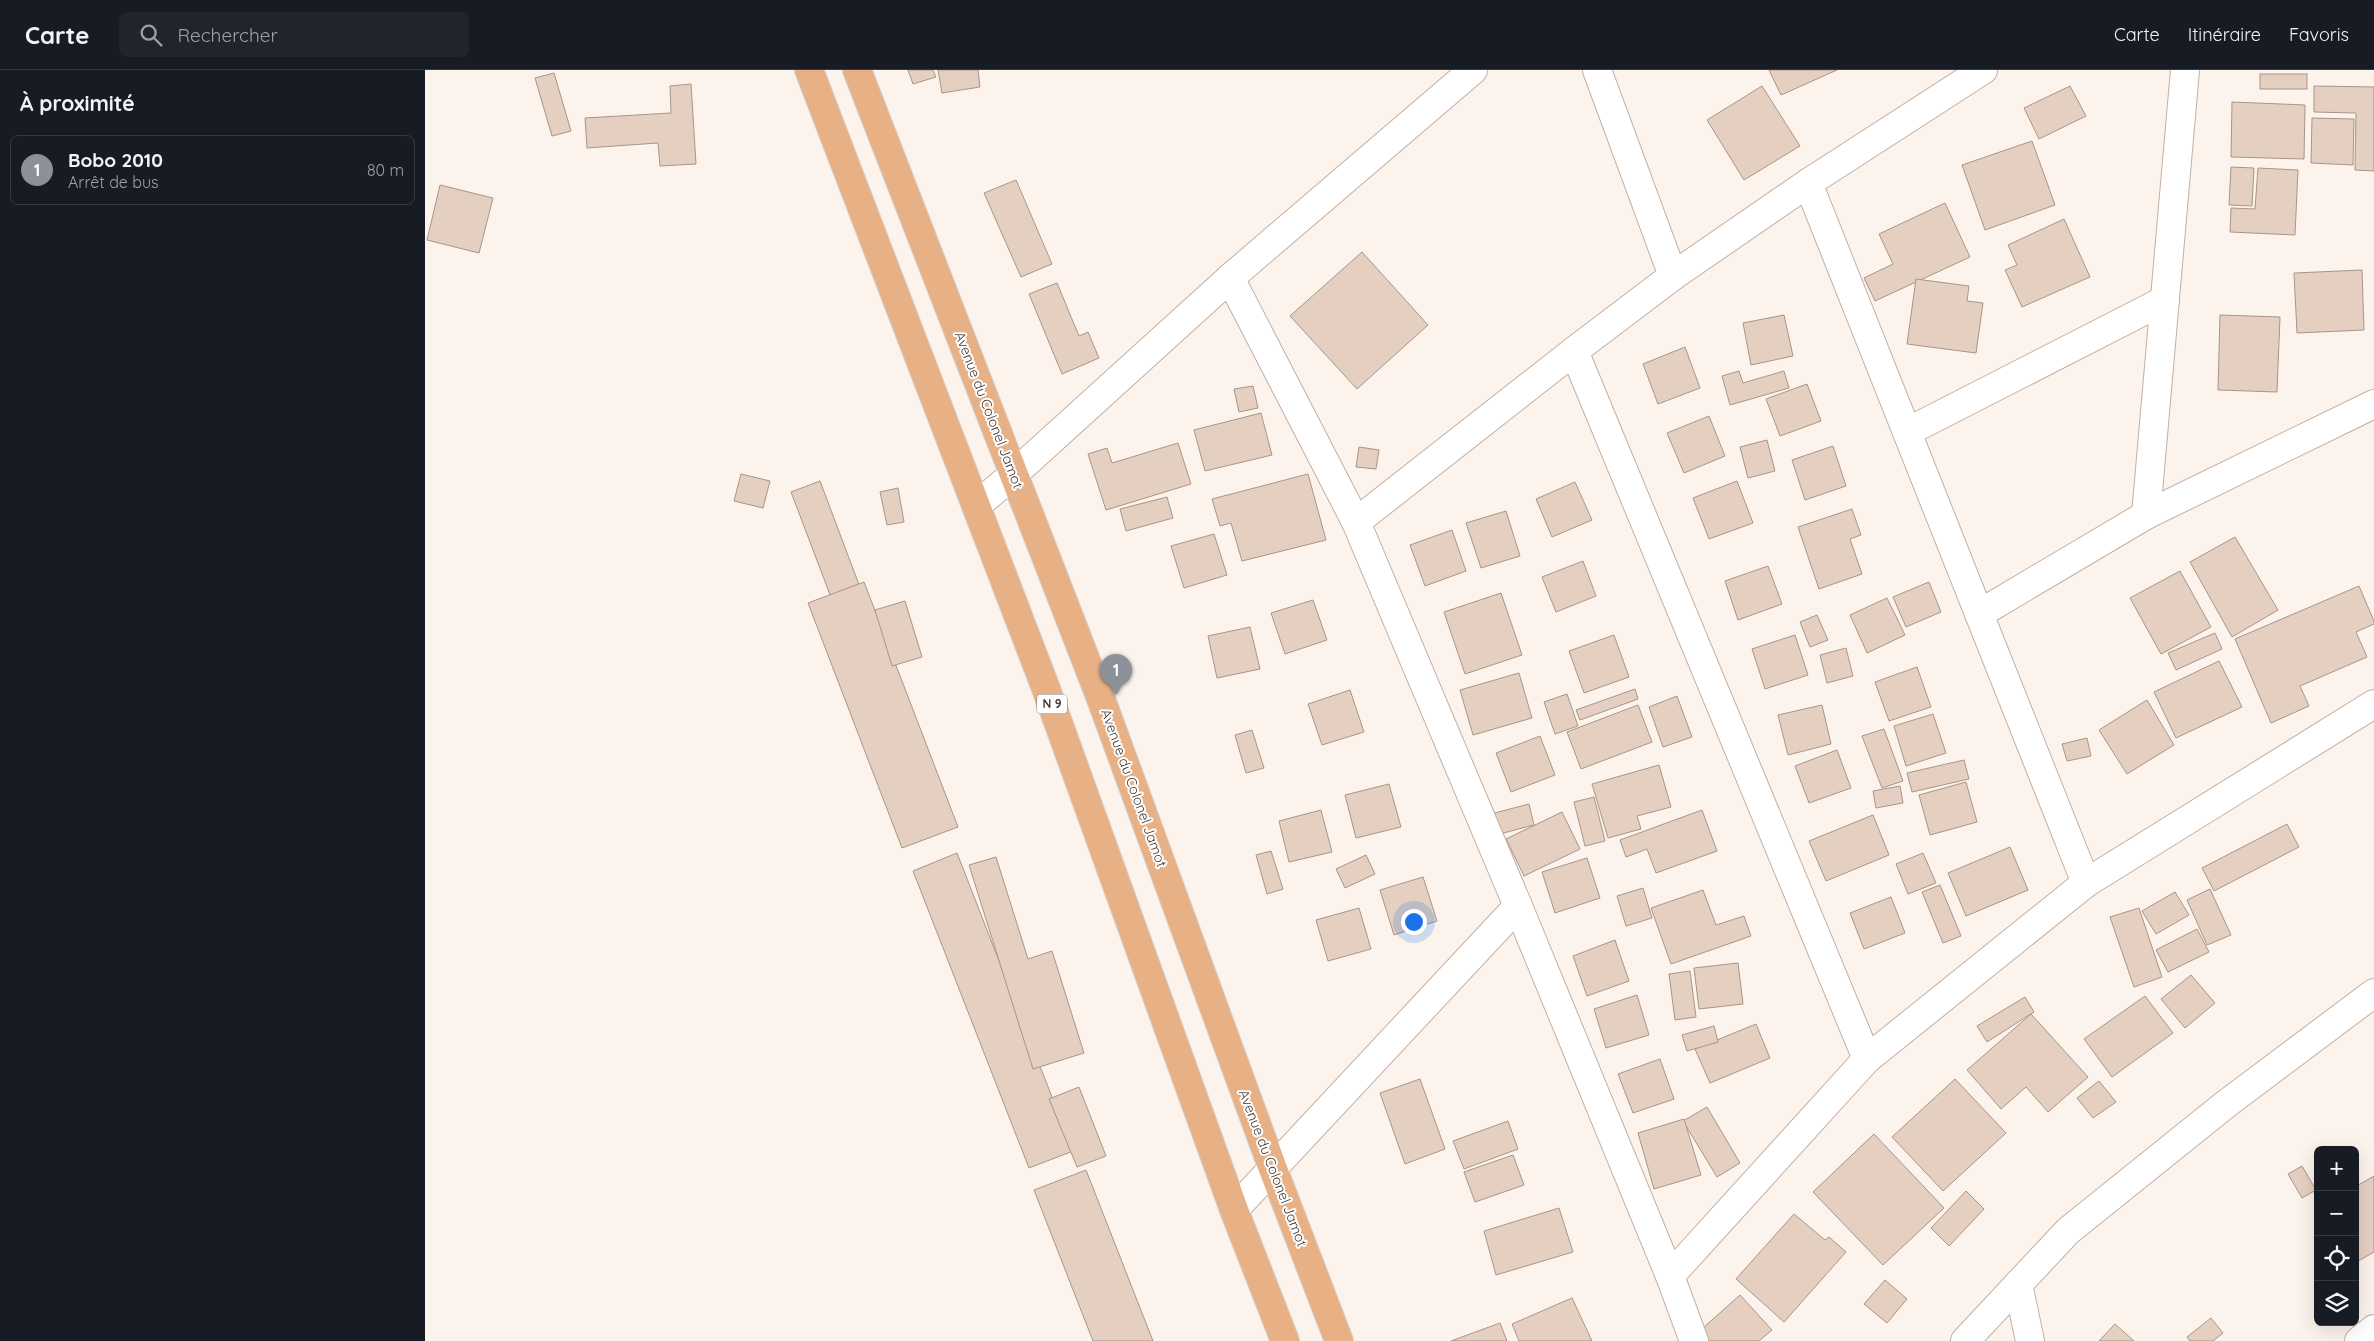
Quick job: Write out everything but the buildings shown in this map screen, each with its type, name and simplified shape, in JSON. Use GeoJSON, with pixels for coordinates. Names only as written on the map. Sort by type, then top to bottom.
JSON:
{"type":"FeatureCollection","features":[{"type":"Feature","properties":{"kind":"main road","name":"N 9"},"geometry":{"type":"LineString","coordinates":[[809,70],[1045,686],[1234,1210],[1285,1341]]}},
{"type":"Feature","properties":{"kind":"main road","name":"Avenue du Colonel Jamot"},"geometry":{"type":"LineString","coordinates":[[857,70],[1101,699],[1273,1169],[1339,1341]]}},
{"type":"Feature","properties":{"kind":"street"},"geometry":{"type":"LineString","coordinates":[[976,506],[1014,474],[1230,278],[1473,70]]}},
{"type":"Feature","properties":{"kind":"street"},"geometry":{"type":"LineString","coordinates":[[1597,70],[1673,276]]}},
{"type":"Feature","properties":{"kind":"street"},"geometry":{"type":"LineString","coordinates":[[1356,522],[1673,276],[1808,183],[1983,70]]}},
{"type":"Feature","properties":{"kind":"street"},"geometry":{"type":"LineString","coordinates":[[2146,515],[2185,70]]}},
{"type":"Feature","properties":{"kind":"street"},"geometry":{"type":"LineString","coordinates":[[1808,183],[2086,883]]}},
{"type":"Feature","properties":{"kind":"street"},"geometry":{"type":"LineString","coordinates":[[1230,278],[1356,522],[1519,906],[1670,1276],[1694,1341]]}},
{"type":"Feature","properties":{"kind":"street"},"geometry":{"type":"LineString","coordinates":[[1907,432],[2165,300]]}},
{"type":"Feature","properties":{"kind":"street"},"geometry":{"type":"LineString","coordinates":[[1574,351],[1867,1059]]}},
{"type":"Feature","properties":{"kind":"street"},"geometry":{"type":"LineString","coordinates":[[1979,614],[2146,515],[2374,404]]}},
{"type":"Feature","properties":{"kind":"street"},"geometry":{"type":"LineString","coordinates":[[1670,1276],[1867,1059],[2086,883],[2374,704]]}},
{"type":"Feature","properties":{"kind":"street"},"geometry":{"type":"LineString","coordinates":[[1234,1210],[1519,906]]}},
{"type":"Feature","properties":{"kind":"street"},"geometry":{"type":"LineString","coordinates":[[1965,1341],[2068,1230],[2226,1104],[2374,993]]}},
{"type":"Feature","properties":{"kind":"street"},"geometry":{"type":"LineString","coordinates":[[2018,1284],[2030,1341]]}},
{"type":"Feature","properties":{"kind":"street"},"geometry":{"type":"LineString","coordinates":[[2359,1341],[2374,1329]]}},
{"type":"Feature","properties":{"kind":"place","name":"Bobo 2010"},"geometry":{"type":"Point","coordinates":[1116,695]}}]}
